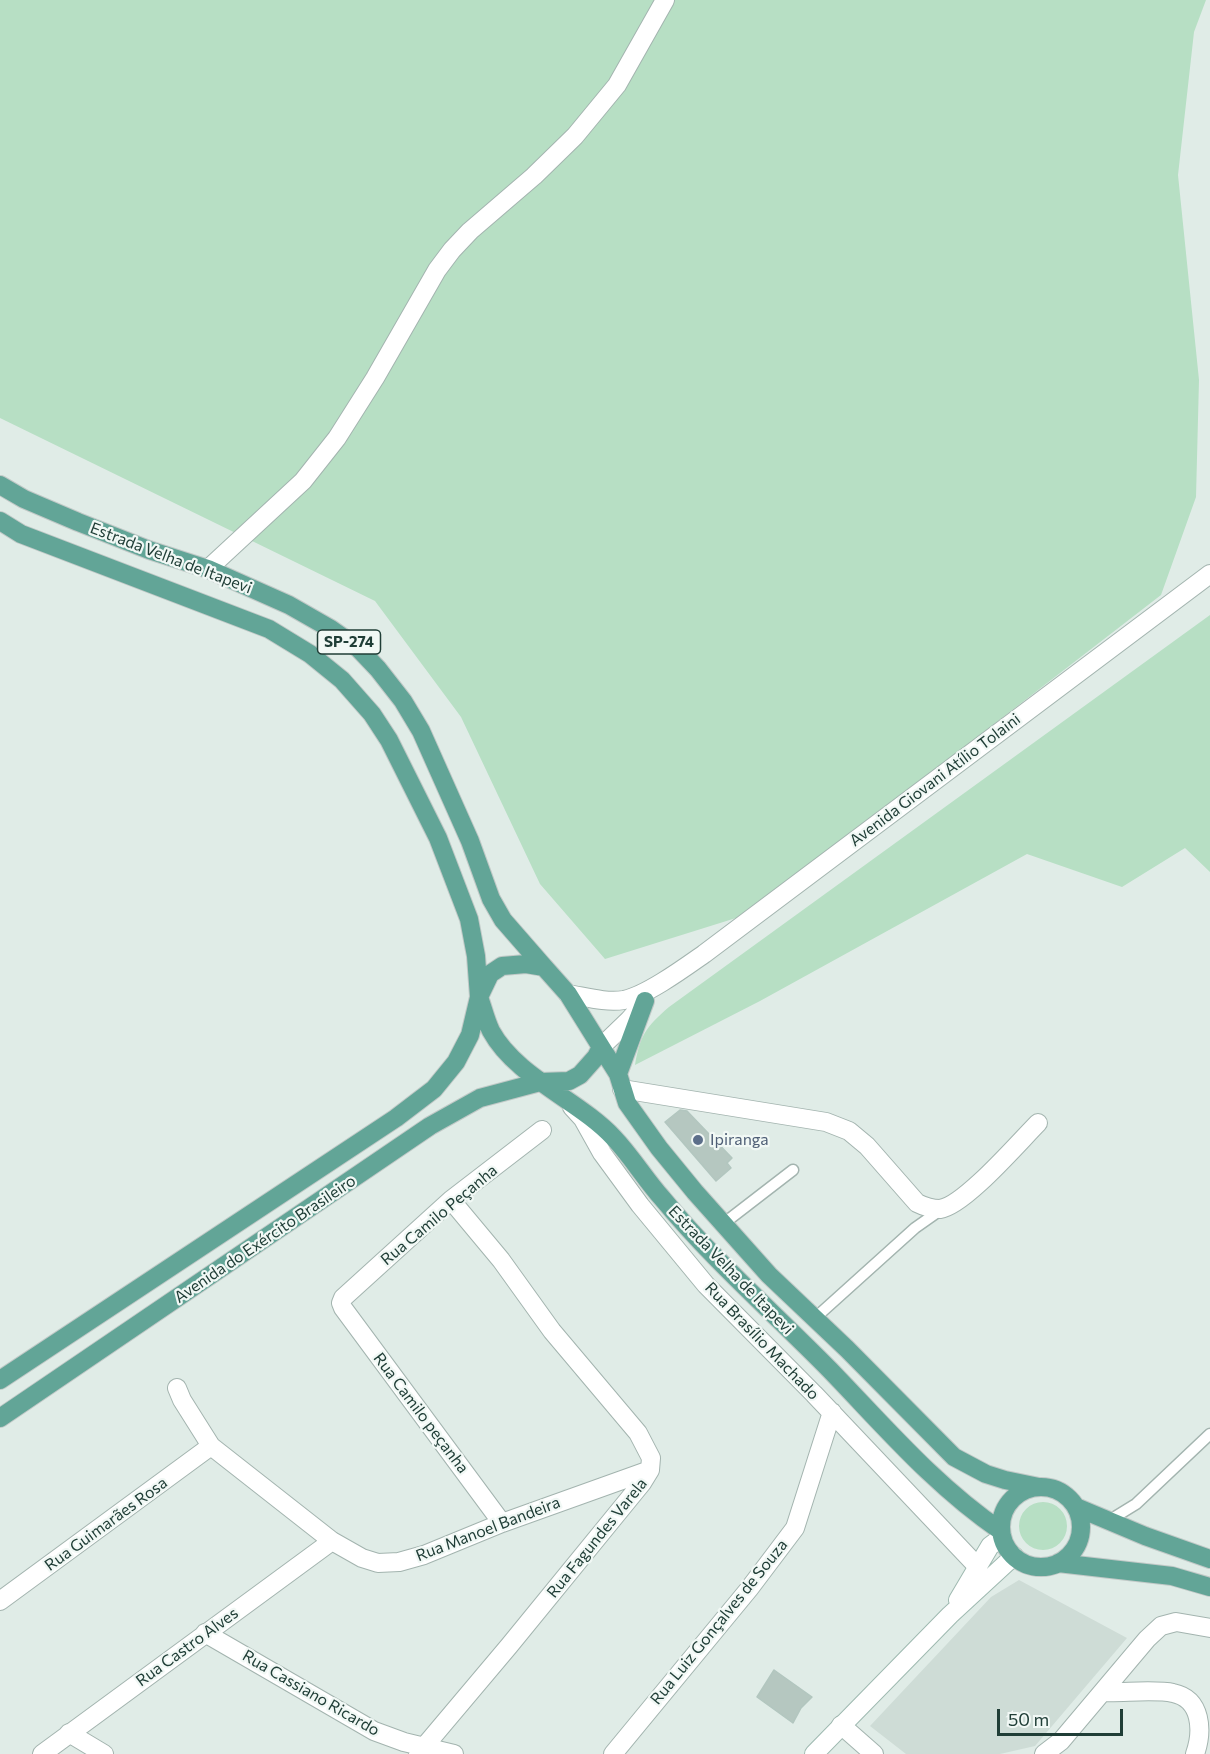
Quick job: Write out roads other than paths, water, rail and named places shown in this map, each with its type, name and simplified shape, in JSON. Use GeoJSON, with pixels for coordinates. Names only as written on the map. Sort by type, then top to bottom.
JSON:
{"type":"FeatureCollection","features":[{"type":"Feature","properties":{"kind":"main road","name":"Estrada Velha de Itapevi"},"geometry":{"type":"LineString","coordinates":[[0,485],[24,499],[78,522],[149,550],[208,569],[289,605],[331,629],[358,648],[403,701],[421,731],[470,841],[491,899],[503,920],[568,994],[599,1052],[620,1081],[627,1103],[659,1148],[769,1275],[847,1349],[954,1457],[986,1474],[1039,1487]]}},
{"type":"Feature","properties":{"kind":"main road","name":"Estrada Velha de Itapevi"},"geometry":{"type":"LineString","coordinates":[[0,521],[21,534],[269,629],[310,654],[342,680],[372,714],[389,740],[438,838],[469,919],[476,956],[479,997],[492,1032],[503,1047],[540,1082],[597,1120],[631,1156],[661,1198],[830,1370],[913,1459],[1002,1534]]}},
{"type":"Feature","properties":{"kind":"main road"},"geometry":{"type":"LineString","coordinates":[[479,997],[490,974],[502,966],[526,964],[544,967]]}},
{"type":"Feature","properties":{"kind":"main road","name":"Avenida do Exército Brasileiro"},"geometry":{"type":"LineString","coordinates":[[0,1380],[396,1118],[434,1089],[456,1062],[470,1035],[479,997]]}},
{"type":"Feature","properties":{"kind":"main road"},"geometry":{"type":"LineString","coordinates":[[620,1081],[645,1001]]}},
{"type":"Feature","properties":{"kind":"main road"},"geometry":{"type":"LineString","coordinates":[[540,1082],[569,1081],[580,1075],[599,1052]]}},
{"type":"Feature","properties":{"kind":"main road","name":"Avenida do Exército Brasileiro"},"geometry":{"type":"LineString","coordinates":[[0,1418],[430,1126],[480,1098],[540,1082]]}},
{"type":"Feature","properties":{"kind":"main road"},"geometry":{"type":"LineString","coordinates":[[1065,1564],[1080,1539],[1081,1528],[1080,1517],[1070,1498],[1060,1492],[1039,1487],[1030,1489],[1013,1499],[1002,1519],[1002,1534],[1006,1547],[1023,1563],[1046,1567],[1065,1564],[1172,1576],[1210,1587]]}},
{"type":"Feature","properties":{"kind":"main road"},"geometry":{"type":"LineString","coordinates":[[1076,1507],[1145,1536],[1210,1558]]}},
{"type":"Feature","properties":{"kind":"street"},"geometry":{"type":"LineString","coordinates":[[208,569],[309,472],[337,438],[447,256],[470,231],[534,176],[575,136],[617,85],[665,0]]}},
{"type":"Feature","properties":{"kind":"street","name":"Avenida Giovani Atílio Tolaini"},"geometry":{"type":"LineString","coordinates":[[659,984],[704,954],[1210,574]]}},
{"type":"Feature","properties":{"kind":"street"},"geometry":{"type":"LineString","coordinates":[[568,994],[604,1000],[625,1000],[659,984]]}},
{"type":"Feature","properties":{"kind":"street"},"geometry":{"type":"LineString","coordinates":[[599,1052],[659,984]]}},
{"type":"Feature","properties":{"kind":"street"},"geometry":{"type":"LineString","coordinates":[[620,1081],[826,1122],[849,1131],[867,1146],[917,1203],[927,1208],[942,1209],[969,1193],[1038,1123]]}},
{"type":"Feature","properties":{"kind":"street","name":"Rua Brasílio Machado"},"geometry":{"type":"LineString","coordinates":[[567,1101],[583,1119],[602,1153],[640,1205],[706,1285],[832,1412],[977,1566]]}},
{"type":"Feature","properties":{"kind":"street","name":"Rua Camilo Peçanha"},"geometry":{"type":"LineString","coordinates":[[341,1303],[343,1298],[451,1200],[542,1130]]}},
{"type":"Feature","properties":{"kind":"street","name":"Rua Fagundes Varela"},"geometry":{"type":"LineString","coordinates":[[421,1750],[510,1646],[642,1483],[650,1470],[651,1458],[638,1433],[552,1331],[501,1260],[451,1200]]}},
{"type":"Feature","properties":{"kind":"street","name":"Rua Camilo peçanha"},"geometry":{"type":"LineString","coordinates":[[341,1303],[502,1523]]}},
{"type":"Feature","properties":{"kind":"street","name":"Rua Manoel Bandeira"},"geometry":{"type":"LineString","coordinates":[[177,1388],[211,1446],[332,1541],[362,1558],[378,1563],[399,1562],[424,1555],[502,1523],[650,1470]]}},
{"type":"Feature","properties":{"kind":"street","name":"Rua Luiz Gonçalves de Souza"},"geometry":{"type":"LineString","coordinates":[[612,1754],[749,1589],[795,1528],[832,1412]]}},
{"type":"Feature","properties":{"kind":"street","name":"Rua Guimarães Rosa"},"geometry":{"type":"LineString","coordinates":[[0,1601],[211,1446]]}},
{"type":"Feature","properties":{"kind":"street"},"geometry":{"type":"LineString","coordinates":[[950,1615],[977,1566],[990,1546],[1002,1534]]}},
{"type":"Feature","properties":{"kind":"street","name":"Rua Castro Alves"},"geometry":{"type":"LineString","coordinates":[[42,1754],[332,1541]]}},
{"type":"Feature","properties":{"kind":"street"},"geometry":{"type":"LineString","coordinates":[[814,1754],[950,1615],[1014,1556]]}},
{"type":"Feature","properties":{"kind":"street"},"geometry":{"type":"LineString","coordinates":[[1044,1754],[1061,1741],[1147,1639],[1161,1626],[1176,1622],[1210,1628]]}},
{"type":"Feature","properties":{"kind":"street","name":"Rua Cassiano Ricardo"},"geometry":{"type":"LineString","coordinates":[[206,1632],[374,1731],[421,1750],[454,1754]]}},
{"type":"Feature","properties":{"kind":"street"},"geometry":{"type":"LineString","coordinates":[[1103,1692],[1166,1692],[1185,1698],[1199,1715],[1200,1729],[1194,1754]]}},
{"type":"Feature","properties":{"kind":"street"},"geometry":{"type":"LineString","coordinates":[[841,1725],[874,1754]]}},
{"type":"Feature","properties":{"kind":"street"},"geometry":{"type":"LineString","coordinates":[[69,1733],[104,1754]]}},
{"type":"Feature","properties":{"kind":"lane"},"geometry":{"type":"LineString","coordinates":[[723,1224],[793,1170]]}},
{"type":"Feature","properties":{"kind":"lane"},"geometry":{"type":"LineString","coordinates":[[814,1319],[915,1228],[942,1209]]}},
{"type":"Feature","properties":{"kind":"lane"},"geometry":{"type":"LineString","coordinates":[[1110,1520],[1136,1504],[1210,1434]]}},
{"type":"Feature","properties":{"kind":"place","name":"Ipiranga"},"geometry":{"type":"Point","coordinates":[698,1140]}}]}
